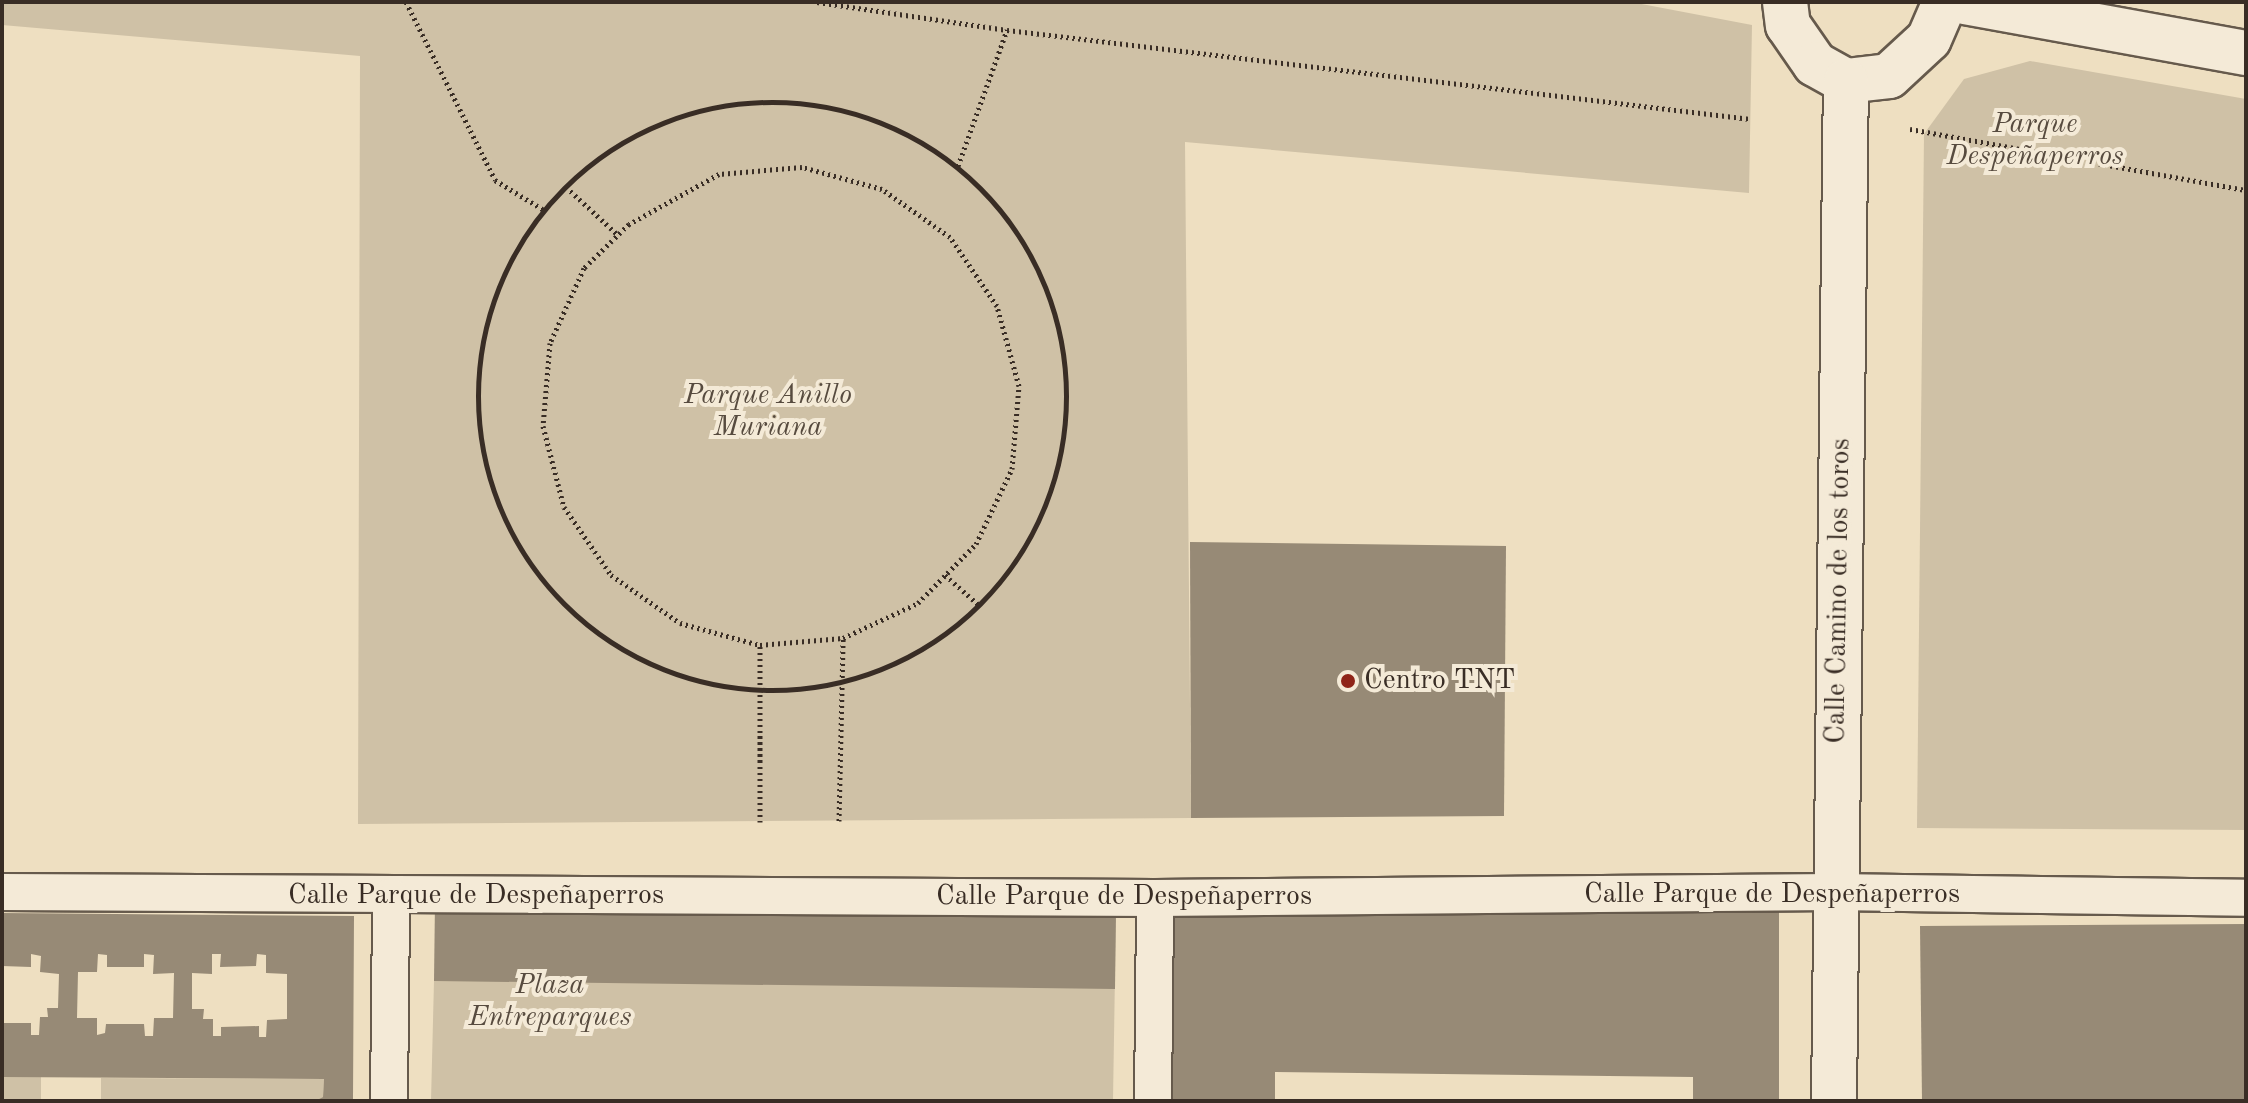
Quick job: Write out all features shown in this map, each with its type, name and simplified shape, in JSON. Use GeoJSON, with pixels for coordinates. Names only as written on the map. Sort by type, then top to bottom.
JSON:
{"type":"FeatureCollection","features":[{"type":"Feature","properties":{"kind":"street"},"geometry":{"type":"LineString","coordinates":[[1785,2],[1788,25],[1815,64],[1846,81],[1889,76],[1929,39],[1945,2]]}},
{"type":"Feature","properties":{"kind":"street"},"geometry":{"type":"LineString","coordinates":[[1965,2],[2246,53]]}},
{"type":"Feature","properties":{"kind":"street","name":"Calle Camino de los toros"},"geometry":{"type":"LineString","coordinates":[[1834,1101],[1834,892],[1846,81]]}},
{"type":"Feature","properties":{"kind":"street","name":"Calle Parque de Despeñaperros"},"geometry":{"type":"LineString","coordinates":[[2,892],[391,897],[1155,898],[1834,892],[2246,898]]}},
{"type":"Feature","properties":{"kind":"street"},"geometry":{"type":"LineString","coordinates":[[389,1101],[391,897]]}},
{"type":"Feature","properties":{"kind":"street"},"geometry":{"type":"LineString","coordinates":[[1153,1101],[1155,898]]}},
{"type":"Feature","properties":{"kind":"path"},"geometry":{"type":"LineString","coordinates":[[406,2],[495,180],[544,210]]}},
{"type":"Feature","properties":{"kind":"path"},"geometry":{"type":"LineString","coordinates":[[817,2],[1007,30],[1751,119]]}},
{"type":"Feature","properties":{"kind":"path"},"geometry":{"type":"LineString","coordinates":[[958,166],[1007,30]]}},
{"type":"Feature","properties":{"kind":"path"},"geometry":{"type":"LineString","coordinates":[[778,99],[874,117],[958,166],[1029,252],[1060,330],[1066,427],[1040,522],[980,606],[907,660],[814,690],[717,687],[625,653],[550,591],[498,508],[477,413],[487,315],[527,227],[566,187],[595,156],[682,112],[778,99]]}},
{"type":"Feature","properties":{"kind":"path"},"geometry":{"type":"LineString","coordinates":[[1910,129],[2246,190]]}},
{"type":"Feature","properties":{"kind":"path"},"geometry":{"type":"LineString","coordinates":[[802,167],[882,189],[950,237],[997,306],[1019,386],[1012,469],[976,544],[945,575],[918,603],[843,638],[760,645],[680,623],[611,575],[564,507],[543,426],[550,343],[584,268],[618,235],[719,174],[802,167]]}},
{"type":"Feature","properties":{"kind":"path"},"geometry":{"type":"LineString","coordinates":[[566,187],[618,235]]}},
{"type":"Feature","properties":{"kind":"path"},"geometry":{"type":"LineString","coordinates":[[945,575],[980,606]]}},
{"type":"Feature","properties":{"kind":"path"},"geometry":{"type":"LineString","coordinates":[[839,821],[843,638]]}},
{"type":"Feature","properties":{"kind":"path"},"geometry":{"type":"LineString","coordinates":[[760,645],[760,822]]}},
{"type":"Feature","properties":{"kind":"green space","name":"Parque Anillo Muriana"},"geometry":{"type":"Polygon","coordinates":[[[2,2],[1631,2],[1752,25],[1749,193],[1185,142],[1191,818],[358,824],[360,56],[2,25],[2,2]]]}},
{"type":"Feature","properties":{"kind":"green space","name":"Parque Despeñaperros"},"geometry":{"type":"Polygon","coordinates":[[[2030,61],[2246,99],[2246,830],[1917,828],[1924,134],[1964,79],[2030,61]]]}},
{"type":"Feature","properties":{"kind":"green space","name":"Plaza Entreparques"},"geometry":{"type":"Polygon","coordinates":[[[1116,910],[1113,1101],[431,1101],[434,981],[1116,910]]]}},
{"type":"Feature","properties":{"kind":"green space"},"geometry":{"type":"Polygon","coordinates":[[[2,1077],[41,1077],[41,1101],[2,1101],[2,1077]]]}},
{"type":"Feature","properties":{"kind":"green space"},"geometry":{"type":"Polygon","coordinates":[[[101,1078],[324,1079],[323,1097],[315,1101],[101,1101],[101,1078]]]}},
{"type":"Feature","properties":{"kind":"building","name":"Centro TNT"},"geometry":{"type":"Polygon","coordinates":[[[1190,542],[1506,546],[1504,816],[1191,818],[1190,542]]]}},
{"type":"Feature","properties":{"kind":"building"},"geometry":{"type":"Polygon","coordinates":[[[435,901],[1116,910],[1115,989],[434,981],[435,901]]]}},
{"type":"Feature","properties":{"kind":"building"},"geometry":{"type":"Polygon","coordinates":[[[1164,903],[1779,905],[1779,1101],[1693,1101],[1693,1077],[1275,1072],[1275,1101],[1164,1101],[1164,903]]]}},
{"type":"Feature","properties":{"kind":"building"},"geometry":{"type":"Polygon","coordinates":[[[2,913],[354,916],[353,1101],[315,1101],[323,1097],[324,1079],[2,1077],[2,1023],[31,1023],[31,1035],[39,1035],[40,1017],[48,1017],[47,1008],[58,1008],[59,974],[40,972],[41,956],[31,954],[31,967],[2,966],[2,913]],[[98,954],[97,972],[78,972],[77,1018],[97,1018],[97,1035],[105,1033],[106,1024],[144,1024],[145,1036],[153,1036],[154,1018],[173,1018],[174,973],[153,974],[154,955],[144,954],[144,967],[107,967],[107,955],[98,954]],[[212,954],[212,974],[192,973],[192,1009],[204,1009],[203,1019],[213,1019],[213,1036],[221,1036],[221,1027],[259,1026],[259,1037],[266,1037],[267,1020],[287,1019],[287,974],[266,973],[266,955],[257,954],[256,966],[220,967],[221,954],[212,954]]]}},
{"type":"Feature","properties":{"kind":"building"},"geometry":{"type":"Polygon","coordinates":[[[2246,924],[2246,1101],[1922,1101],[1920,926],[2246,924]]]}},
{"type":"Feature","properties":{"kind":"place","name":"Centro TNT"},"geometry":{"type":"Point","coordinates":[1348,681]}}]}
